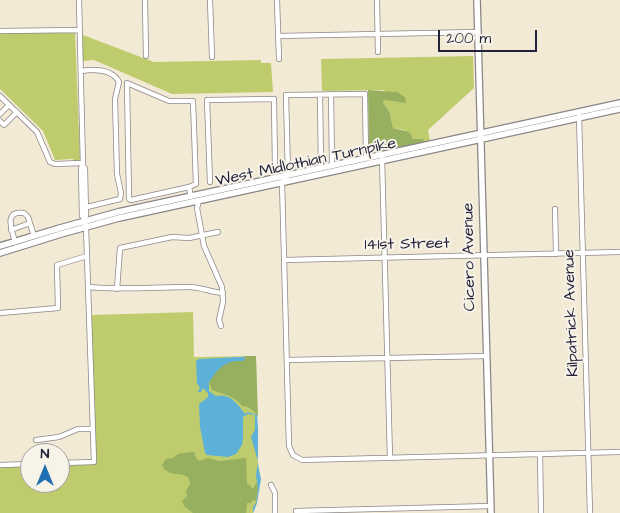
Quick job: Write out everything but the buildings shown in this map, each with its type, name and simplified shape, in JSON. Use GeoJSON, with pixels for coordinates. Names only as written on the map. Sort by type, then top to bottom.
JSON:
{"type":"FeatureCollection","features":[{"type":"Feature","properties":{"kind":"main road","name":"Cicero Avenue"},"geometry":{"type":"LineString","coordinates":[[477,0],[491,510]]}},
{"type":"Feature","properties":{"kind":"main road","name":"West Midlothian Turnpike"},"geometry":{"type":"LineString","coordinates":[[579,115],[620,103]]}},
{"type":"Feature","properties":{"kind":"main road","name":"West Midlothian Turnpike"},"geometry":{"type":"LineString","coordinates":[[0,246],[85,222],[282,182],[579,115],[620,109]]}},
{"type":"Feature","properties":{"kind":"main road","name":"West Midlothian Turnpike"},"geometry":{"type":"LineString","coordinates":[[193,201],[288,175],[366,158],[382,158]]}},
{"type":"Feature","properties":{"kind":"main road","name":"West Midlothian Turnpike"},"geometry":{"type":"LineString","coordinates":[[0,253],[85,222]]}},
{"type":"Feature","properties":{"kind":"street"},"geometry":{"type":"LineString","coordinates":[[70,463],[94,462],[86,216],[84,208],[85,168],[83,165],[79,0]]}},
{"type":"Feature","properties":{"kind":"street"},"geometry":{"type":"LineString","coordinates":[[145,0],[146,56]]}},
{"type":"Feature","properties":{"kind":"street"},"geometry":{"type":"LineString","coordinates":[[210,0],[212,57]]}},
{"type":"Feature","properties":{"kind":"street"},"geometry":{"type":"LineString","coordinates":[[277,0],[279,59]]}},
{"type":"Feature","properties":{"kind":"street"},"geometry":{"type":"LineString","coordinates":[[377,0],[378,52]]}},
{"type":"Feature","properties":{"kind":"street"},"geometry":{"type":"LineString","coordinates":[[0,31],[80,30]]}},
{"type":"Feature","properties":{"kind":"street"},"geometry":{"type":"LineString","coordinates":[[278,36],[478,32]]}},
{"type":"Feature","properties":{"kind":"street"},"geometry":{"type":"LineString","coordinates":[[81,71],[99,70],[116,78],[119,82],[115,99],[117,174],[121,188],[121,197],[120,199],[84,208]]}},
{"type":"Feature","properties":{"kind":"street"},"geometry":{"type":"LineString","coordinates":[[127,83],[169,101],[193,101],[196,184],[189,187],[129,199],[127,83]]}},
{"type":"Feature","properties":{"kind":"street"},"geometry":{"type":"LineString","coordinates":[[331,94],[332,166]]}},
{"type":"Feature","properties":{"kind":"street"},"geometry":{"type":"LineString","coordinates":[[366,158],[365,94],[286,95],[288,175],[282,182],[289,446],[293,455],[302,460],[620,452]]}},
{"type":"Feature","properties":{"kind":"street"},"geometry":{"type":"LineString","coordinates":[[320,95],[321,168]]}},
{"type":"Feature","properties":{"kind":"street"},"geometry":{"type":"LineString","coordinates":[[0,96],[37,132],[50,162],[83,165]]}},
{"type":"Feature","properties":{"kind":"street"},"geometry":{"type":"LineString","coordinates":[[210,182],[207,100],[274,99],[275,167]]}},
{"type":"Feature","properties":{"kind":"street"},"geometry":{"type":"LineString","coordinates":[[0,114],[9,105]]}},
{"type":"Feature","properties":{"kind":"street"},"geometry":{"type":"LineString","coordinates":[[0,121],[4,125],[17,112]]}},
{"type":"Feature","properties":{"kind":"street","name":"Kilpatrick Avenue"},"geometry":{"type":"LineString","coordinates":[[579,115],[590,513]]}},
{"type":"Feature","properties":{"kind":"street"},"geometry":{"type":"LineString","coordinates":[[382,158],[390,458]]}},
{"type":"Feature","properties":{"kind":"street"},"geometry":{"type":"LineString","coordinates":[[189,187],[207,254],[221,281],[223,293],[219,320],[221,326]]}},
{"type":"Feature","properties":{"kind":"street"},"geometry":{"type":"LineString","coordinates":[[193,201],[197,208],[203,232],[202,236]]}},
{"type":"Feature","properties":{"kind":"street"},"geometry":{"type":"LineString","coordinates":[[555,210],[556,254]]}},
{"type":"Feature","properties":{"kind":"street"},"geometry":{"type":"LineString","coordinates":[[15,242],[11,230],[11,218],[15,214],[24,213],[28,217],[34,236]]}},
{"type":"Feature","properties":{"kind":"street"},"geometry":{"type":"LineString","coordinates":[[11,230],[30,224]]}},
{"type":"Feature","properties":{"kind":"street"},"geometry":{"type":"LineString","coordinates":[[117,289],[120,248],[172,237],[186,239],[218,232]]}},
{"type":"Feature","properties":{"kind":"street","name":"141st Street"},"geometry":{"type":"LineString","coordinates":[[284,260],[620,252]]}},
{"type":"Feature","properties":{"kind":"street"},"geometry":{"type":"LineString","coordinates":[[0,313],[58,308],[57,265],[87,256]]}},
{"type":"Feature","properties":{"kind":"street"},"geometry":{"type":"LineString","coordinates":[[88,289],[188,287],[223,293]]}},
{"type":"Feature","properties":{"kind":"street"},"geometry":{"type":"LineString","coordinates":[[287,360],[487,356]]}},
{"type":"Feature","properties":{"kind":"street"},"geometry":{"type":"LineString","coordinates":[[36,440],[59,437],[76,430],[93,429]]}},
{"type":"Feature","properties":{"kind":"street"},"geometry":{"type":"LineString","coordinates":[[540,454],[541,513]]}},
{"type":"Feature","properties":{"kind":"street"},"geometry":{"type":"LineString","coordinates":[[0,465],[20,464]]}},
{"type":"Feature","properties":{"kind":"street"},"geometry":{"type":"LineString","coordinates":[[271,485],[275,492],[275,513]]}},
{"type":"Feature","properties":{"kind":"street"},"geometry":{"type":"LineString","coordinates":[[296,512],[491,510]]}},
{"type":"Feature","properties":{"kind":"green space"},"geometry":{"type":"Polygon","coordinates":[[[75,32],[80,159],[74,162],[73,159],[55,160],[43,131],[0,89],[0,33],[75,32]]]}},
{"type":"Feature","properties":{"kind":"green space"},"geometry":{"type":"Polygon","coordinates":[[[83,35],[154,62],[261,60],[261,63],[271,63],[273,92],[172,94],[94,60],[83,61],[83,35]]]}},
{"type":"Feature","properties":{"kind":"green space"},"geometry":{"type":"Polygon","coordinates":[[[473,56],[474,88],[428,130],[430,141],[421,143],[411,138],[404,130],[393,128],[390,113],[383,102],[385,99],[400,102],[384,90],[322,91],[321,59],[473,56]]]}},
{"type":"Feature","properties":{"kind":"green space"},"geometry":{"type":"Polygon","coordinates":[[[368,90],[397,92],[405,97],[406,103],[385,100],[383,102],[390,113],[393,128],[409,132],[413,139],[424,140],[421,143],[369,155],[368,90]]]}},
{"type":"Feature","properties":{"kind":"green space"},"geometry":{"type":"Polygon","coordinates":[[[193,312],[194,357],[256,356],[257,457],[260,474],[257,503],[253,513],[0,513],[0,466],[20,465],[20,493],[70,493],[70,464],[96,463],[91,315],[193,312]]]}},
{"type":"Feature","properties":{"kind":"green space"},"geometry":{"type":"Polygon","coordinates":[[[244,356],[256,356],[258,417],[252,410],[242,406],[232,397],[212,390],[209,382],[226,363],[231,360],[241,360],[245,358],[244,356]]]}},
{"type":"Feature","properties":{"kind":"green space"},"geometry":{"type":"Polygon","coordinates":[[[194,452],[199,461],[208,458],[219,461],[246,458],[247,483],[253,489],[257,482],[258,490],[256,501],[253,500],[251,503],[247,503],[246,513],[193,513],[185,507],[182,501],[187,496],[186,491],[190,484],[188,478],[164,469],[162,465],[166,459],[173,458],[178,454],[194,452]]]}},
{"type":"Feature","properties":{"kind":"water"},"geometry":{"type":"Polygon","coordinates":[[[244,357],[243,361],[232,362],[219,369],[209,382],[209,391],[216,396],[229,397],[245,414],[248,412],[257,415],[258,461],[251,437],[255,430],[255,415],[248,414],[243,417],[242,445],[236,454],[228,457],[207,455],[205,453],[200,427],[199,404],[208,397],[208,393],[203,388],[201,392],[198,392],[200,387],[197,384],[196,361],[199,359],[244,357]]]}},
{"type":"Feature","properties":{"kind":"water"},"geometry":{"type":"Polygon","coordinates":[[[258,461],[261,479],[257,503],[253,513],[258,490],[256,475],[258,461]]]}}]}
